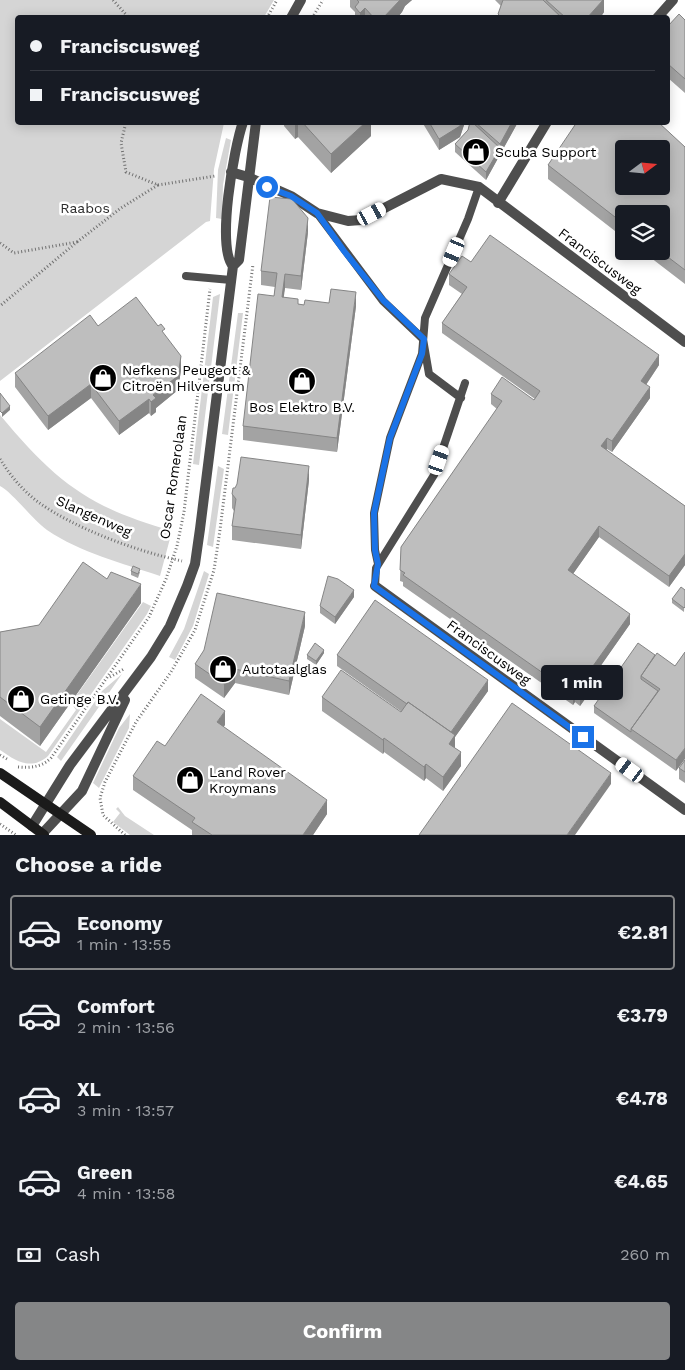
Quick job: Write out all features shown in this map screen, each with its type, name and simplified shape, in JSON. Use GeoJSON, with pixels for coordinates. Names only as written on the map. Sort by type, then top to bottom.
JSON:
{"type":"FeatureCollection","features":[{"type":"Feature","properties":{"kind":"main road"},"geometry":{"type":"LineString","coordinates":[[4,777],[91,835]]}},
{"type":"Feature","properties":{"kind":"main road"},"geometry":{"type":"LineString","coordinates":[[0,802],[43,834]]}},
{"type":"Feature","properties":{"kind":"street"},"geometry":{"type":"LineString","coordinates":[[292,15],[301,0]]}},
{"type":"Feature","properties":{"kind":"street"},"geometry":{"type":"LineString","coordinates":[[660,15],[673,0]]}},
{"type":"Feature","properties":{"kind":"street"},"geometry":{"type":"LineString","coordinates":[[232,266],[227,260],[231,172],[242,125]]}},
{"type":"Feature","properties":{"kind":"street"},"geometry":{"type":"LineString","coordinates":[[32,826],[70,765],[132,684],[170,626],[195,564],[232,266],[238,260],[256,125]]}},
{"type":"Feature","properties":{"kind":"street"},"geometry":{"type":"LineString","coordinates":[[498,203],[545,125]]}},
{"type":"Feature","properties":{"kind":"street","name":"Franciscusweg"},"geometry":{"type":"LineString","coordinates":[[231,172],[248,177],[291,196],[317,213],[348,221],[361,220],[441,178],[479,187],[685,342]]}},
{"type":"Feature","properties":{"kind":"street","name":"Franciscusweg"},"geometry":{"type":"LineString","coordinates":[[374,586],[685,810]]}},
{"type":"Feature","properties":{"kind":"street"},"geometry":{"type":"LineString","coordinates":[[43,834],[82,790],[132,684]]}},
{"type":"Feature","properties":{"kind":"lane"},"geometry":{"type":"LineString","coordinates":[[378,564],[375,550],[374,513],[390,438],[422,354],[425,318],[468,218],[479,187]]}},
{"type":"Feature","properties":{"kind":"lane"},"geometry":{"type":"LineString","coordinates":[[317,213],[383,300],[424,339],[428,374],[460,398]]}},
{"type":"Feature","properties":{"kind":"lane"},"geometry":{"type":"LineString","coordinates":[[186,276],[231,280]]}},
{"type":"Feature","properties":{"kind":"lane"},"geometry":{"type":"LineString","coordinates":[[374,586],[378,564],[434,475],[466,383]]}},
{"type":"Feature","properties":{"kind":"path"},"geometry":{"type":"LineString","coordinates":[[113,0],[126,15]]}},
{"type":"Feature","properties":{"kind":"path"},"geometry":{"type":"LineString","coordinates":[[268,15],[277,0]]}},
{"type":"Feature","properties":{"kind":"path"},"geometry":{"type":"LineString","coordinates":[[314,15],[323,0]]}},
{"type":"Feature","properties":{"kind":"path"},"geometry":{"type":"LineString","coordinates":[[125,125],[121,143],[126,172],[158,185]]}},
{"type":"Feature","properties":{"kind":"path"},"geometry":{"type":"LineString","coordinates":[[215,186],[216,170]]}},
{"type":"Feature","properties":{"kind":"path"},"geometry":{"type":"LineString","coordinates":[[0,306],[121,208],[158,185],[215,176]]}},
{"type":"Feature","properties":{"kind":"path"},"geometry":{"type":"LineString","coordinates":[[0,243],[14,253],[77,242]]}},
{"type":"Feature","properties":{"kind":"path","name":"Oscar Romerolaan"},"geometry":{"type":"LineString","coordinates":[[4,777],[17,767],[28,768],[44,764],[51,758],[132,644],[159,600],[177,546],[184,512],[212,277]]}},
{"type":"Feature","properties":{"kind":"path","name":"Slangenweg"},"geometry":{"type":"LineString","coordinates":[[0,459],[12,477],[37,501],[70,520],[106,536],[168,558]]}},
{"type":"Feature","properties":{"kind":"path"},"geometry":{"type":"LineString","coordinates":[[125,835],[103,815],[100,798],[105,782],[136,722]]}},
{"type":"Feature","properties":{"kind":"path"},"geometry":{"type":"LineString","coordinates":[[0,824],[16,835]]}},
{"type":"Feature","properties":{"kind":"green space","name":"Raabos"},"geometry":{"type":"Polygon","coordinates":[[[0,0],[274,0],[265,15],[15,15],[15,125],[224,125],[214,169],[210,221],[206,222],[0,381],[0,0]]]}},
{"type":"Feature","properties":{"kind":"green space"},"geometry":{"type":"Polygon","coordinates":[[[226,138],[231,140],[223,185],[222,219],[216,218],[218,170],[226,138]]]}},
{"type":"Feature","properties":{"kind":"green space"},"geometry":{"type":"Polygon","coordinates":[[[220,294],[199,465],[193,464],[213,297],[220,294]]]}},
{"type":"Feature","properties":{"kind":"green space"},"geometry":{"type":"Polygon","coordinates":[[[238,313],[243,313],[228,435],[222,434],[238,313]]]}},
{"type":"Feature","properties":{"kind":"green space"},"geometry":{"type":"Polygon","coordinates":[[[0,415],[39,458],[76,489],[118,512],[172,531],[160,576],[102,557],[60,538],[41,525],[0,486],[0,415]]]}},
{"type":"Feature","properties":{"kind":"green space"},"geometry":{"type":"Polygon","coordinates":[[[218,466],[224,469],[213,547],[207,545],[218,466]]]}},
{"type":"Feature","properties":{"kind":"green space"},"geometry":{"type":"Polygon","coordinates":[[[204,571],[209,574],[193,626],[175,660],[169,657],[184,629],[204,571]]]}},
{"type":"Feature","properties":{"kind":"green space"},"geometry":{"type":"Polygon","coordinates":[[[143,602],[151,606],[147,614],[48,756],[36,763],[30,764],[18,761],[0,750],[0,719],[46,752],[76,710],[71,703],[143,602]]]}},
{"type":"Feature","properties":{"kind":"green space"},"geometry":{"type":"Polygon","coordinates":[[[122,674],[61,761],[57,757],[102,691],[122,674]]]}},
{"type":"Feature","properties":{"kind":"green space"},"geometry":{"type":"Polygon","coordinates":[[[130,714],[129,728],[99,788],[93,783],[119,728],[130,714]]]}},
{"type":"Feature","properties":{"kind":"green space"},"geometry":{"type":"Polygon","coordinates":[[[118,807],[125,816],[154,835],[130,835],[113,822],[120,813],[116,809],[118,807]]]}},
{"type":"Feature","properties":{"kind":"building"},"geometry":{"type":"Polygon","coordinates":[[[357,0],[400,0],[386,15],[371,15],[365,8],[360,13],[355,7],[359,2],[357,0]]]}},
{"type":"Feature","properties":{"kind":"building"},"geometry":{"type":"Polygon","coordinates":[[[503,0],[543,0],[559,15],[499,15],[503,0]]]}},
{"type":"Feature","properties":{"kind":"building"},"geometry":{"type":"Polygon","coordinates":[[[546,0],[603,0],[590,15],[563,15],[546,0]]]}},
{"type":"Feature","properties":{"kind":"building"},"geometry":{"type":"Polygon","coordinates":[[[679,14],[685,20],[685,79],[670,66],[670,24],[679,14]]]}},
{"type":"Feature","properties":{"kind":"building"},"geometry":{"type":"Polygon","coordinates":[[[305,125],[363,125],[331,154],[305,125]]]}},
{"type":"Feature","properties":{"kind":"building"},"geometry":{"type":"Polygon","coordinates":[[[431,125],[460,125],[460,126],[439,139],[431,125]]]}},
{"type":"Feature","properties":{"kind":"building"},"geometry":{"type":"Polygon","coordinates":[[[469,125],[475,125],[500,148],[486,172],[455,144],[468,130],[469,125]]]}},
{"type":"Feature","properties":{"kind":"building"},"geometry":{"type":"Polygon","coordinates":[[[478,125],[510,125],[500,144],[478,125]]]}},
{"type":"Feature","properties":{"kind":"building"},"geometry":{"type":"Polygon","coordinates":[[[575,125],[661,125],[685,147],[685,270],[670,259],[670,205],[615,205],[615,217],[548,165],[575,125]]]}},
{"type":"Feature","properties":{"kind":"building"},"geometry":{"type":"Polygon","coordinates":[[[270,197],[292,199],[308,218],[301,276],[285,274],[282,297],[298,299],[298,304],[304,305],[305,300],[329,303],[331,289],[356,292],[337,438],[243,426],[258,294],[274,296],[277,273],[261,271],[270,197]]]}},
{"type":"Feature","properties":{"kind":"building"},"geometry":{"type":"Polygon","coordinates":[[[490,235],[659,355],[641,381],[650,387],[612,441],[607,438],[601,446],[685,506],[685,554],[669,576],[599,526],[568,570],[630,614],[593,666],[598,670],[580,695],[575,691],[573,694],[403,575],[405,573],[400,570],[401,547],[502,401],[491,394],[502,377],[534,400],[540,391],[442,323],[467,287],[449,274],[462,256],[471,262],[490,235]]]}},
{"type":"Feature","properties":{"kind":"building","name":"Nefkens Peugeot & Citroën Hilversum"},"geometry":{"type":"Polygon","coordinates":[[[136,297],[158,326],[161,324],[165,329],[162,331],[181,356],[178,376],[153,395],[156,398],[151,402],[149,399],[119,421],[91,384],[48,416],[15,373],[90,315],[98,326],[136,297]]]}},
{"type":"Feature","properties":{"kind":"building"},"geometry":{"type":"Polygon","coordinates":[[[0,393],[10,406],[2,413],[0,411],[0,393]]]}},
{"type":"Feature","properties":{"kind":"building"},"geometry":{"type":"Polygon","coordinates":[[[241,457],[309,466],[301,535],[232,526],[236,499],[232,494],[233,488],[237,484],[241,457]]]}},
{"type":"Feature","properties":{"kind":"building"},"geometry":{"type":"Polygon","coordinates":[[[83,562],[107,579],[111,572],[141,584],[40,727],[0,697],[0,632],[39,625],[83,562]]]}},
{"type":"Feature","properties":{"kind":"building"},"geometry":{"type":"Polygon","coordinates":[[[133,566],[140,569],[138,574],[131,571],[133,566]]]}},
{"type":"Feature","properties":{"kind":"building"},"geometry":{"type":"Polygon","coordinates":[[[328,576],[338,579],[354,590],[335,617],[320,606],[328,576]]]}},
{"type":"Feature","properties":{"kind":"building"},"geometry":{"type":"Polygon","coordinates":[[[681,587],[685,590],[684,608],[672,599],[681,587]]]}},
{"type":"Feature","properties":{"kind":"building"},"geometry":{"type":"Polygon","coordinates":[[[217,593],[305,612],[289,681],[235,669],[224,684],[195,664],[204,650],[217,593]]]}},
{"type":"Feature","properties":{"kind":"building"},"geometry":{"type":"Polygon","coordinates":[[[375,600],[488,680],[451,732],[337,655],[375,600]]]}},
{"type":"Feature","properties":{"kind":"building"},"geometry":{"type":"Polygon","coordinates":[[[315,643],[324,650],[316,661],[307,655],[315,643]]]}},
{"type":"Feature","properties":{"kind":"building"},"geometry":{"type":"Polygon","coordinates":[[[638,643],[655,655],[641,676],[641,679],[658,691],[631,729],[631,732],[594,706],[638,643]]]}},
{"type":"Feature","properties":{"kind":"building"},"geometry":{"type":"Polygon","coordinates":[[[685,652],[685,748],[676,760],[631,729],[660,689],[641,676],[657,653],[675,666],[685,652]]]}},
{"type":"Feature","properties":{"kind":"building"},"geometry":{"type":"Polygon","coordinates":[[[341,670],[401,712],[408,702],[455,735],[449,744],[461,752],[443,777],[426,764],[424,767],[384,738],[383,740],[322,697],[341,670]]]}},
{"type":"Feature","properties":{"kind":"building"},"geometry":{"type":"Polygon","coordinates":[[[201,694],[225,711],[217,722],[327,800],[303,835],[212,835],[192,822],[195,818],[133,776],[157,741],[165,746],[201,694]]]}},
{"type":"Feature","properties":{"kind":"building"},"geometry":{"type":"Polygon","coordinates":[[[512,703],[611,773],[567,835],[419,835],[512,703]]]}},
{"type":"Feature","properties":{"kind":"building"},"geometry":{"type":"Polygon","coordinates":[[[685,760],[685,772],[679,768],[685,760]]]}},
{"type":"Feature","properties":{"kind":"place","name":"Scuba Support"},"geometry":{"type":"Point","coordinates":[476,152]}},
{"type":"Feature","properties":{"kind":"place","name":"Nefkens Peugeot & Citroën Hilversum"},"geometry":{"type":"Point","coordinates":[103,378]}},
{"type":"Feature","properties":{"kind":"place","name":"Bos Elektro B.V."},"geometry":{"type":"Point","coordinates":[302,381]}},
{"type":"Feature","properties":{"kind":"place","name":"Autotaalglas"},"geometry":{"type":"Point","coordinates":[223,669]}},
{"type":"Feature","properties":{"kind":"place","name":"Getinge B.V."},"geometry":{"type":"Point","coordinates":[21,699]}},
{"type":"Feature","properties":{"kind":"place","name":"Land Rover Kroymans"},"geometry":{"type":"Point","coordinates":[190,780]}},
{"type":"Feature","properties":{"kind":"route"},"geometry":{"type":"LineString","coordinates":[[267,187],[291,196],[317,213],[383,300],[424,339],[422,354],[411,387],[390,438],[374,513],[375,550],[378,564],[374,586],[583,737]]}}]}
